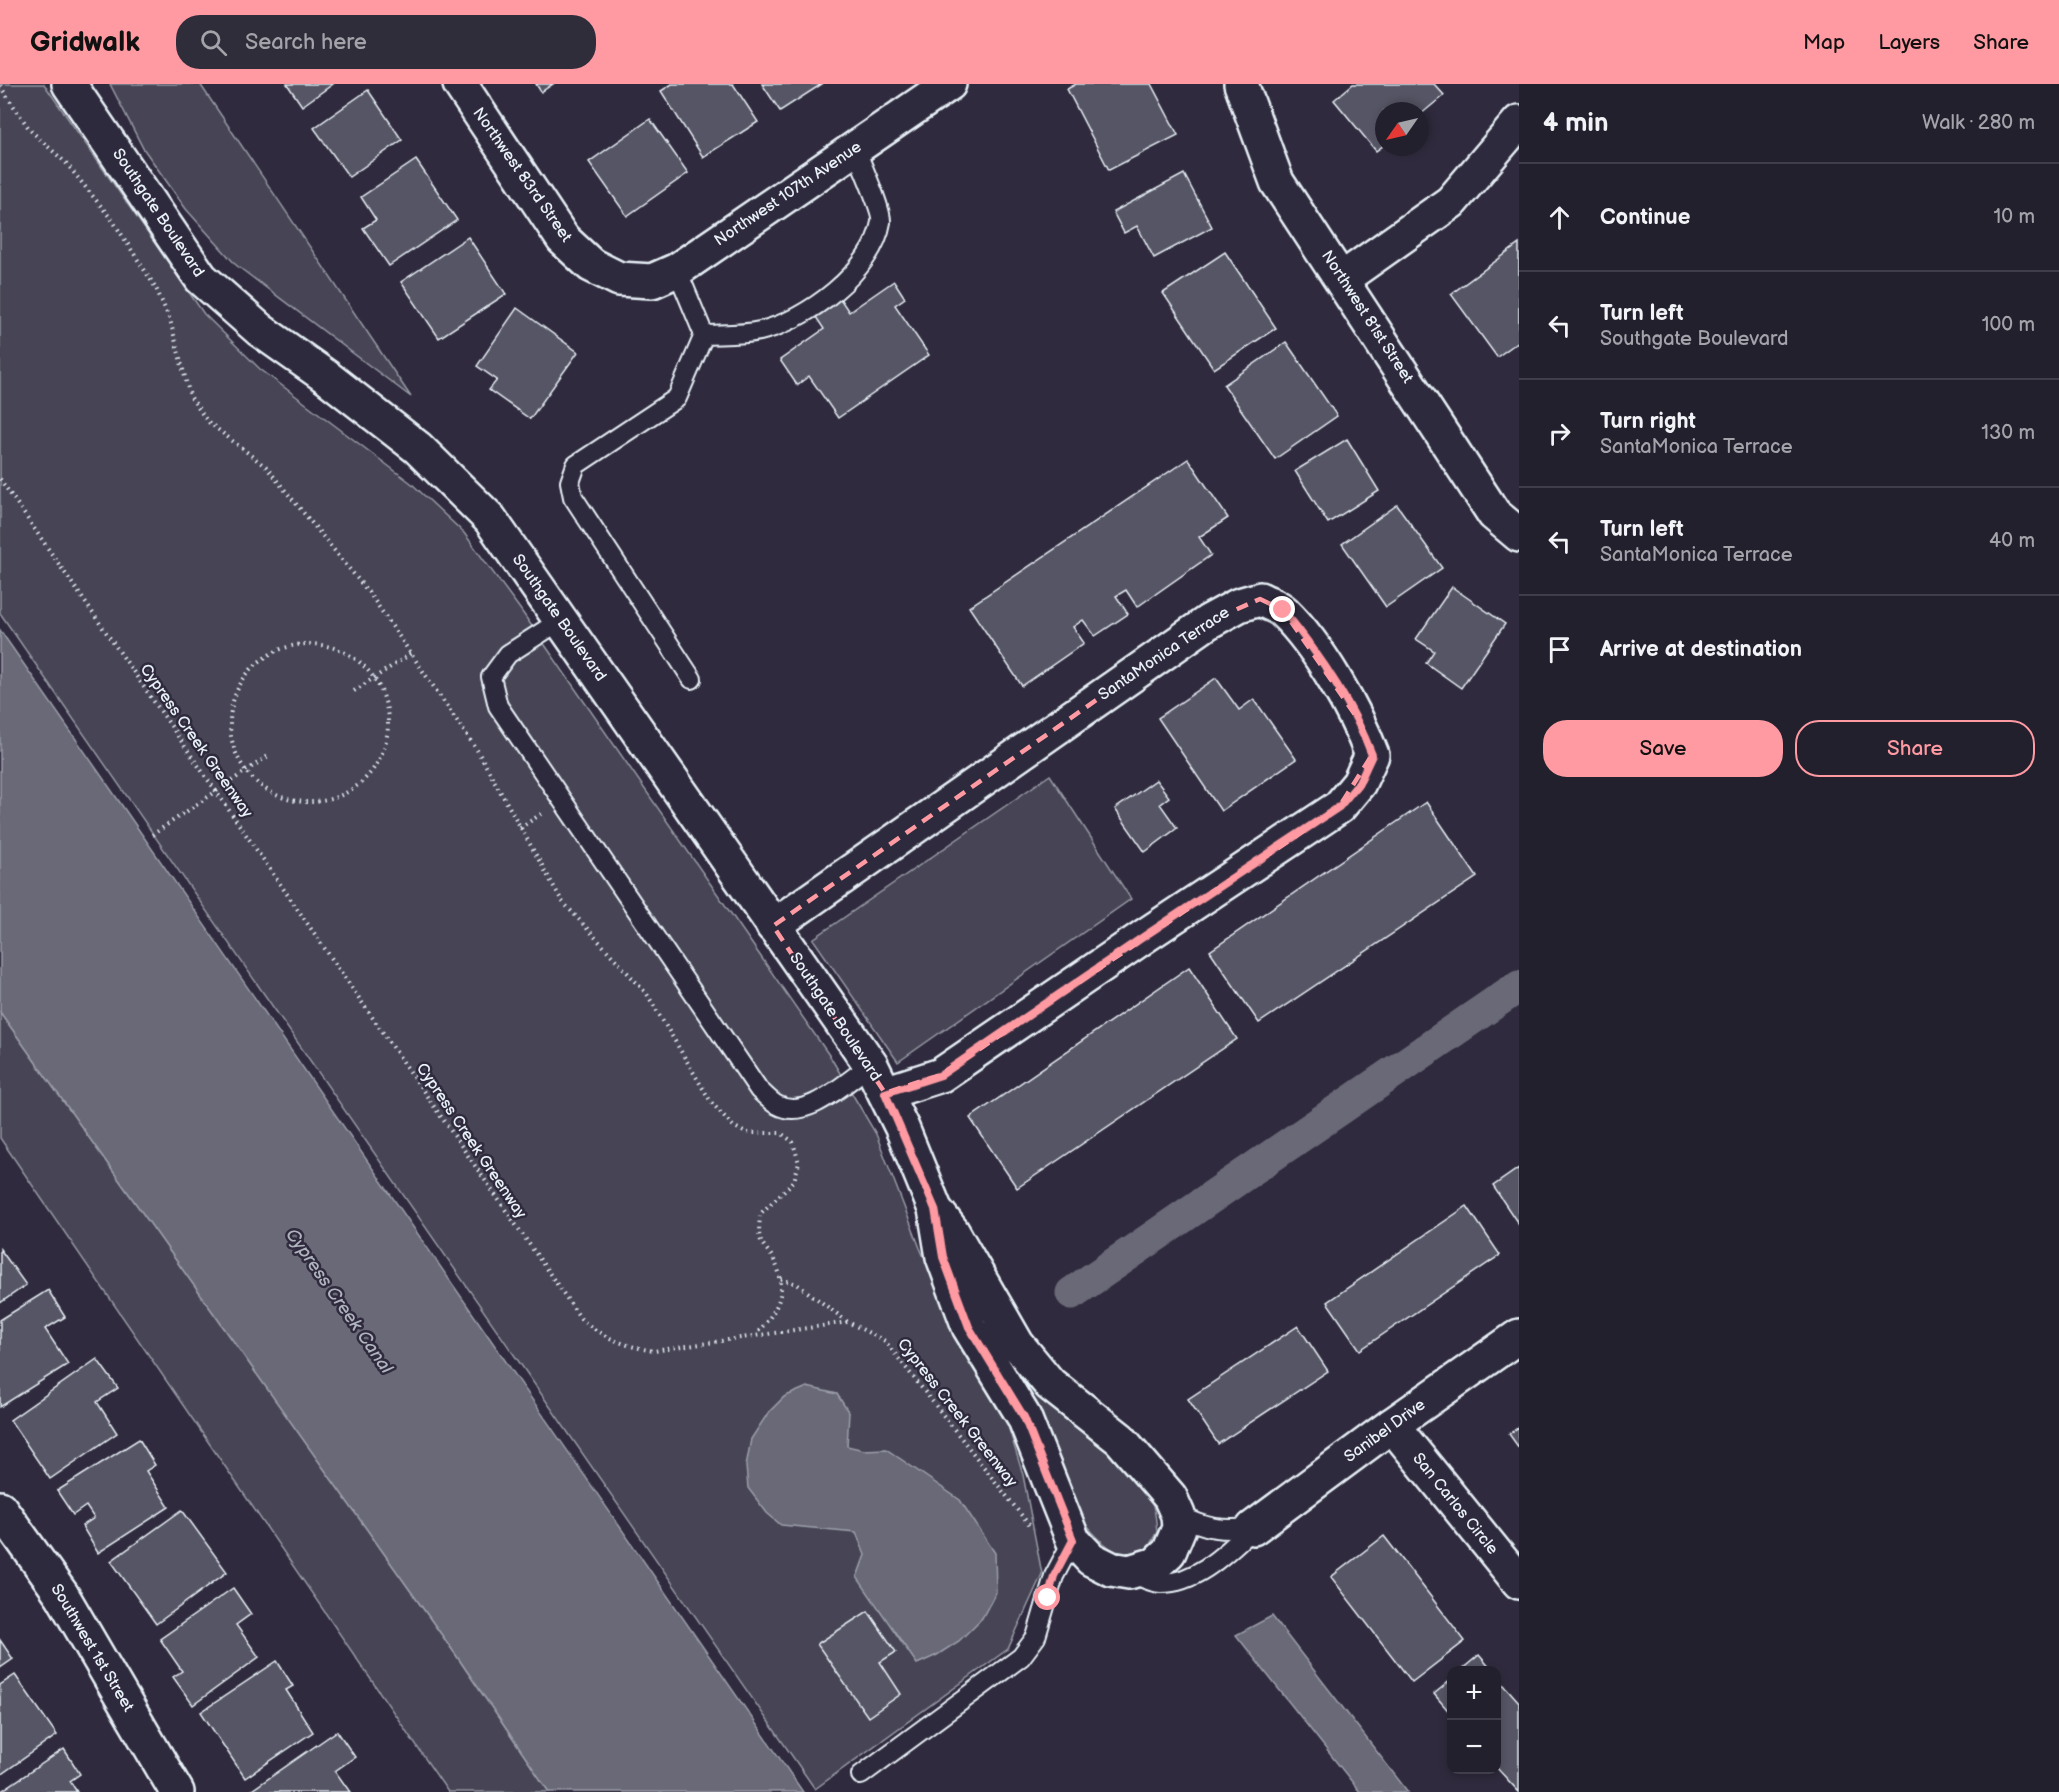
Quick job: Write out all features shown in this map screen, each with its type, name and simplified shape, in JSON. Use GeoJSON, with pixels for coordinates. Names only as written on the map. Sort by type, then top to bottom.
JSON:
{"type":"FeatureCollection","features":[{"type":"Feature","properties":{"kind":"street","name":"Northwest 83rd Street"},"geometry":{"type":"LineString","coordinates":[[460,84],[563,239],[591,265],[619,279]]}},
{"type":"Feature","properties":{"kind":"street","name":"Northwest 107th Avenue"},"geometry":{"type":"LineString","coordinates":[[619,279],[652,281],[677,270],[949,84]]}},
{"type":"Feature","properties":{"kind":"street","name":"Northwest 81st Street"},"geometry":{"type":"LineString","coordinates":[[1241,84],[1277,182],[1494,514],[1519,536]]}},
{"type":"Feature","properties":{"kind":"street","name":"Southgate Boulevard"},"geometry":{"type":"LineString","coordinates":[[79,92],[201,278],[260,330],[328,378],[418,448],[490,519],[878,1079],[935,1209],[952,1232],[1017,1344],[1050,1384],[1120,1439],[1170,1497],[1179,1515]]}},
{"type":"Feature","properties":{"kind":"street"},"geometry":{"type":"LineString","coordinates":[[1342,279],[1451,202],[1519,123]]}},
{"type":"Feature","properties":{"kind":"street","name":"SantaMonica Terrace"},"geometry":{"type":"LineString","coordinates":[[773,926],[1208,622],[1239,606],[1260,599],[1283,610],[1308,642],[1360,722],[1372,755],[1359,783],[1339,807],[941,1075],[878,1079]]}},
{"type":"Feature","properties":{"kind":"street","name":"Southgate Boulevard"},"geometry":{"type":"LineString","coordinates":[[935,1209],[943,1257],[969,1327],[1024,1417],[1066,1552],[1111,1569],[1129,1572]]}},
{"type":"Feature","properties":{"kind":"street","name":"Sanibel Drive"},"geometry":{"type":"LineString","coordinates":[[1253,1528],[1392,1425],[1519,1336]]}},
{"type":"Feature","properties":{"kind":"street","name":"San Carlos Circle"},"geometry":{"type":"LineString","coordinates":[[1392,1425],[1519,1582]]}},
{"type":"Feature","properties":{"kind":"street","name":"Southwest 1st Street"},"geometry":{"type":"LineString","coordinates":[[0,1508],[62,1594],[177,1792]]}},
{"type":"Feature","properties":{"kind":"street"},"geometry":{"type":"LineString","coordinates":[[1129,1572],[1156,1564],[1169,1552],[1179,1528],[1179,1515]]}},
{"type":"Feature","properties":{"kind":"lane"},"geometry":{"type":"LineString","coordinates":[[704,335],[758,332],[791,321],[843,284],[870,255],[882,220],[855,148]]}},
{"type":"Feature","properties":{"kind":"lane"},"geometry":{"type":"LineString","coordinates":[[677,270],[704,335],[677,398],[576,465],[570,482],[573,497],[692,679]]}},
{"type":"Feature","properties":{"kind":"lane"},"geometry":{"type":"LineString","coordinates":[[561,620],[508,654],[491,677],[498,706],[759,1090],[777,1105],[795,1110],[816,1105],[878,1079]]}},
{"type":"Feature","properties":{"kind":"lane"},"geometry":{"type":"LineString","coordinates":[[1179,1515],[1206,1528],[1223,1530],[1253,1528]]}},
{"type":"Feature","properties":{"kind":"lane","name":"Sanibel Drive"},"geometry":{"type":"LineString","coordinates":[[1129,1572],[1159,1584],[1183,1579],[1217,1561],[1253,1528]]}},
{"type":"Feature","properties":{"kind":"lane"},"geometry":{"type":"LineString","coordinates":[[861,1775],[1021,1657],[1036,1637],[1054,1576],[1066,1552]]}},
{"type":"Feature","properties":{"kind":"path"},"geometry":{"type":"LineString","coordinates":[[0,86],[30,130],[66,163],[113,221],[156,288],[170,320],[190,396],[207,420],[267,467],[370,594],[477,750],[562,901],[647,994],[711,1102],[733,1126],[746,1133],[782,1133],[793,1142],[800,1163],[794,1181],[760,1215],[760,1238],[781,1278],[779,1300],[774,1314],[755,1335]]}},
{"type":"Feature","properties":{"kind":"path","name":"Cypress Creek Greenway"},"geometry":{"type":"LineString","coordinates":[[0,479],[581,1319],[598,1334],[623,1346],[654,1351],[848,1322],[885,1341],[1066,1552]]}},
{"type":"Feature","properties":{"kind":"path"},"geometry":{"type":"LineString","coordinates":[[319,645],[350,656],[363,665],[374,678],[385,699],[388,721],[386,744],[377,765],[362,783],[343,795],[321,802],[304,802],[272,793],[247,770],[233,741],[231,715],[238,690],[257,664],[286,648],[319,645]]}},
{"type":"Feature","properties":{"kind":"path"},"geometry":{"type":"LineString","coordinates":[[354,691],[412,653]]}},
{"type":"Feature","properties":{"kind":"path"},"geometry":{"type":"LineString","coordinates":[[152,835],[268,756]]}},
{"type":"Feature","properties":{"kind":"path"},"geometry":{"type":"LineString","coordinates":[[781,1278],[797,1284],[848,1322]]}},
{"type":"Feature","properties":{"kind":"highlighted area"},"geometry":{"type":"Polygon","coordinates":[[[1260,599],[1283,610],[1360,722],[1372,755],[1339,807],[941,1075],[885,1093],[773,926],[1208,622],[1260,599]]]}},
{"type":"Feature","properties":{"kind":"shaded area"},"geometry":{"type":"Polygon","coordinates":[[[0,84],[44,84],[204,314],[260,369],[411,483],[464,533],[520,609],[831,1058],[876,1134],[920,1248],[966,1353],[1006,1419],[1023,1475],[1042,1574],[1008,1649],[815,1789],[0,613],[0,84]]]}},
{"type":"Feature","properties":{"kind":"shaded area"},"geometry":{"type":"Polygon","coordinates":[[[110,84],[200,84],[411,397],[236,265],[186,209],[143,148],[110,84]]]}},
{"type":"Feature","properties":{"kind":"shaded area"},"geometry":{"type":"Polygon","coordinates":[[[1050,775],[1131,899],[898,1062],[813,939],[1050,775]]]}},
{"type":"Feature","properties":{"kind":"shaded area"},"geometry":{"type":"Polygon","coordinates":[[[0,1012],[456,1655],[549,1792],[448,1792],[0,1138],[0,1012]]]}},
{"type":"Feature","properties":{"kind":"shaded area"},"geometry":{"type":"Polygon","coordinates":[[[1019,1368],[1092,1432],[1141,1486],[1152,1504],[1156,1521],[1157,1532],[1147,1548],[1138,1554],[1119,1553],[1094,1534],[1081,1519],[1011,1374],[1019,1368]]]}},
{"type":"Feature","properties":{"kind":"water","name":"Cypress Creek Canal"},"geometry":{"type":"Polygon","coordinates":[[[0,630],[803,1792],[549,1792],[456,1655],[0,1012],[0,630]]]}},
{"type":"Feature","properties":{"kind":"water"},"geometry":{"type":"Polygon","coordinates":[[[807,1387],[837,1394],[849,1413],[847,1446],[864,1450],[886,1449],[960,1500],[995,1553],[996,1592],[982,1618],[959,1641],[917,1664],[857,1577],[865,1555],[856,1532],[781,1525],[767,1513],[748,1488],[746,1466],[751,1439],[768,1413],[784,1397],[807,1387]]]}},
{"type":"Feature","properties":{"kind":"water"},"geometry":{"type":"Polygon","coordinates":[[[1272,1616],[1408,1792],[1360,1792],[1236,1635],[1272,1616]]]}},
{"type":"Feature","properties":{"kind":"building"},"geometry":{"type":"Polygon","coordinates":[[[287,84],[333,84],[302,106],[287,84]]]}},
{"type":"Feature","properties":{"kind":"building"},"geometry":{"type":"Polygon","coordinates":[[[536,84],[553,84],[541,92],[536,84]]]}},
{"type":"Feature","properties":{"kind":"building"},"geometry":{"type":"Polygon","coordinates":[[[672,84],[733,84],[758,122],[703,157],[661,91],[672,84]]]}},
{"type":"Feature","properties":{"kind":"building"},"geometry":{"type":"Polygon","coordinates":[[[762,84],[822,84],[780,111],[762,84]]]}},
{"type":"Feature","properties":{"kind":"building"},"geometry":{"type":"Polygon","coordinates":[[[1076,84],[1151,84],[1178,135],[1109,170],[1067,89],[1076,84]]]}},
{"type":"Feature","properties":{"kind":"building"},"geometry":{"type":"Polygon","coordinates":[[[1353,84],[1434,84],[1444,95],[1429,108],[1429,102],[1375,102],[1375,150],[1334,100],[1353,84]]]}},
{"type":"Feature","properties":{"kind":"building"},"geometry":{"type":"Polygon","coordinates":[[[368,90],[402,140],[349,177],[314,128],[368,90]]]}},
{"type":"Feature","properties":{"kind":"building"},"geometry":{"type":"Polygon","coordinates":[[[650,119],[688,173],[627,216],[589,162],[650,119]]]}},
{"type":"Feature","properties":{"kind":"building"},"geometry":{"type":"Polygon","coordinates":[[[416,160],[457,220],[389,266],[363,228],[376,220],[361,197],[416,160]]]}},
{"type":"Feature","properties":{"kind":"building"},"geometry":{"type":"Polygon","coordinates":[[[1184,174],[1212,227],[1154,258],[1137,226],[1124,233],[1113,212],[1184,174]]]}},
{"type":"Feature","properties":{"kind":"building"},"geometry":{"type":"Polygon","coordinates":[[[468,237],[506,294],[439,338],[401,282],[468,237]]]}},
{"type":"Feature","properties":{"kind":"building"},"geometry":{"type":"Polygon","coordinates":[[[1519,244],[1519,341],[1497,357],[1451,294],[1519,244]]]}},
{"type":"Feature","properties":{"kind":"building"},"geometry":{"type":"Polygon","coordinates":[[[1225,252],[1276,328],[1214,369],[1163,293],[1225,252]]]}},
{"type":"Feature","properties":{"kind":"building"},"geometry":{"type":"Polygon","coordinates":[[[894,281],[905,298],[895,305],[929,355],[838,418],[809,376],[797,385],[780,360],[824,329],[810,308],[835,291],[849,312],[894,281]]]}},
{"type":"Feature","properties":{"kind":"building"},"geometry":{"type":"Polygon","coordinates":[[[517,308],[578,352],[530,419],[489,390],[497,380],[477,366],[517,308]]]}},
{"type":"Feature","properties":{"kind":"building"},"geometry":{"type":"Polygon","coordinates":[[[1286,342],[1337,416],[1275,459],[1224,385],[1286,342]]]}},
{"type":"Feature","properties":{"kind":"building"},"geometry":{"type":"Polygon","coordinates":[[[1347,439],[1379,491],[1328,523],[1295,471],[1347,439]]]}},
{"type":"Feature","properties":{"kind":"building"},"geometry":{"type":"Polygon","coordinates":[[[1188,459],[1228,518],[1199,537],[1211,555],[1137,607],[1126,590],[1116,596],[1128,614],[1095,636],[1083,620],[1073,627],[1084,643],[1022,686],[969,607],[1188,459]]]}},
{"type":"Feature","properties":{"kind":"building"},"geometry":{"type":"Polygon","coordinates":[[[1397,505],[1442,568],[1386,607],[1342,544],[1397,505]]]}},
{"type":"Feature","properties":{"kind":"building"},"geometry":{"type":"Polygon","coordinates":[[[1452,587],[1505,624],[1461,688],[1426,663],[1434,651],[1416,639],[1452,587]]]}},
{"type":"Feature","properties":{"kind":"building"},"geometry":{"type":"Polygon","coordinates":[[[1216,678],[1239,710],[1254,699],[1296,759],[1221,811],[1158,718],[1216,678]]]}},
{"type":"Feature","properties":{"kind":"building"},"geometry":{"type":"Polygon","coordinates":[[[1156,780],[1169,797],[1160,804],[1177,828],[1145,852],[1115,809],[1156,780]]]}},
{"type":"Feature","properties":{"kind":"building"},"geometry":{"type":"Polygon","coordinates":[[[1426,802],[1477,877],[1259,1023],[1210,951],[1426,802]]]}},
{"type":"Feature","properties":{"kind":"building"},"geometry":{"type":"Polygon","coordinates":[[[1189,967],[1237,1039],[1017,1188],[970,1118],[1189,967]]]}},
{"type":"Feature","properties":{"kind":"building"},"geometry":{"type":"Polygon","coordinates":[[[1519,1168],[1519,1225],[1493,1186],[1519,1168]]]}},
{"type":"Feature","properties":{"kind":"building"},"geometry":{"type":"Polygon","coordinates":[[[1467,1206],[1500,1255],[1360,1350],[1327,1302],[1467,1206]]]}},
{"type":"Feature","properties":{"kind":"building"},"geometry":{"type":"Polygon","coordinates":[[[0,1249],[26,1285],[0,1303],[0,1249]]]}},
{"type":"Feature","properties":{"kind":"building"},"geometry":{"type":"Polygon","coordinates":[[[48,1290],[65,1317],[45,1329],[68,1364],[0,1407],[0,1320],[48,1290]]]}},
{"type":"Feature","properties":{"kind":"building"},"geometry":{"type":"Polygon","coordinates":[[[1298,1326],[1328,1371],[1218,1444],[1188,1399],[1298,1326]]]}},
{"type":"Feature","properties":{"kind":"building"},"geometry":{"type":"Polygon","coordinates":[[[97,1359],[118,1388],[97,1402],[117,1433],[50,1479],[10,1420],[97,1359]]]}},
{"type":"Feature","properties":{"kind":"building"},"geometry":{"type":"Polygon","coordinates":[[[1519,1427],[1519,1448],[1509,1434],[1519,1427]]]}},
{"type":"Feature","properties":{"kind":"building"},"geometry":{"type":"Polygon","coordinates":[[[139,1439],[155,1465],[146,1471],[169,1507],[98,1553],[82,1526],[94,1518],[86,1506],[73,1515],[57,1491],[139,1439]]]}},
{"type":"Feature","properties":{"kind":"building"},"geometry":{"type":"Polygon","coordinates":[[[182,1510],[227,1572],[156,1624],[111,1561],[182,1510]]]}},
{"type":"Feature","properties":{"kind":"building"},"geometry":{"type":"Polygon","coordinates":[[[1384,1536],[1465,1641],[1412,1682],[1331,1577],[1384,1536]]]}},
{"type":"Feature","properties":{"kind":"building"},"geometry":{"type":"Polygon","coordinates":[[[233,1588],[251,1614],[236,1625],[259,1657],[193,1705],[173,1677],[182,1671],[160,1639],[233,1588]]]}},
{"type":"Feature","properties":{"kind":"building"},"geometry":{"type":"Polygon","coordinates":[[[868,1611],[896,1652],[880,1662],[901,1694],[868,1717],[817,1644],[868,1611]]]}},
{"type":"Feature","properties":{"kind":"building"},"geometry":{"type":"Polygon","coordinates":[[[0,1640],[13,1659],[0,1668],[0,1640]]]}},
{"type":"Feature","properties":{"kind":"building"},"geometry":{"type":"Polygon","coordinates":[[[1479,1655],[1489,1666],[1466,1666],[1479,1655]]]}},
{"type":"Feature","properties":{"kind":"building"},"geometry":{"type":"Polygon","coordinates":[[[277,1661],[293,1686],[286,1690],[313,1732],[245,1778],[201,1712],[277,1661]]]}},
{"type":"Feature","properties":{"kind":"building"},"geometry":{"type":"Polygon","coordinates":[[[15,1675],[57,1735],[0,1775],[0,1685],[15,1675]]]}},
{"type":"Feature","properties":{"kind":"building"},"geometry":{"type":"Polygon","coordinates":[[[1501,1682],[1519,1702],[1519,1792],[1501,1772],[1501,1682]]]}},
{"type":"Feature","properties":{"kind":"building"},"geometry":{"type":"Polygon","coordinates":[[[1447,1683],[1447,1709],[1434,1694],[1447,1683]]]}},
{"type":"Feature","properties":{"kind":"building"},"geometry":{"type":"Polygon","coordinates":[[[337,1731],[355,1757],[335,1771],[350,1792],[249,1792],[337,1731]]]}},
{"type":"Feature","properties":{"kind":"building"},"geometry":{"type":"Polygon","coordinates":[[[64,1749],[80,1774],[70,1781],[77,1792],[0,1792],[64,1749]]]}},
{"type":"Feature","properties":{"kind":"waterway"},"geometry":{"type":"LineString","coordinates":[[1072,1293],[1519,986]]}},
{"type":"Feature","properties":{"kind":"route"},"geometry":{"type":"LineString","coordinates":[[1048,1598],[1054,1576],[1073,1540],[1024,1417],[969,1327],[943,1257],[935,1209],[885,1093],[941,1075],[1339,807],[1359,783],[1372,755],[1360,722],[1308,642],[1283,610]]}}]}
